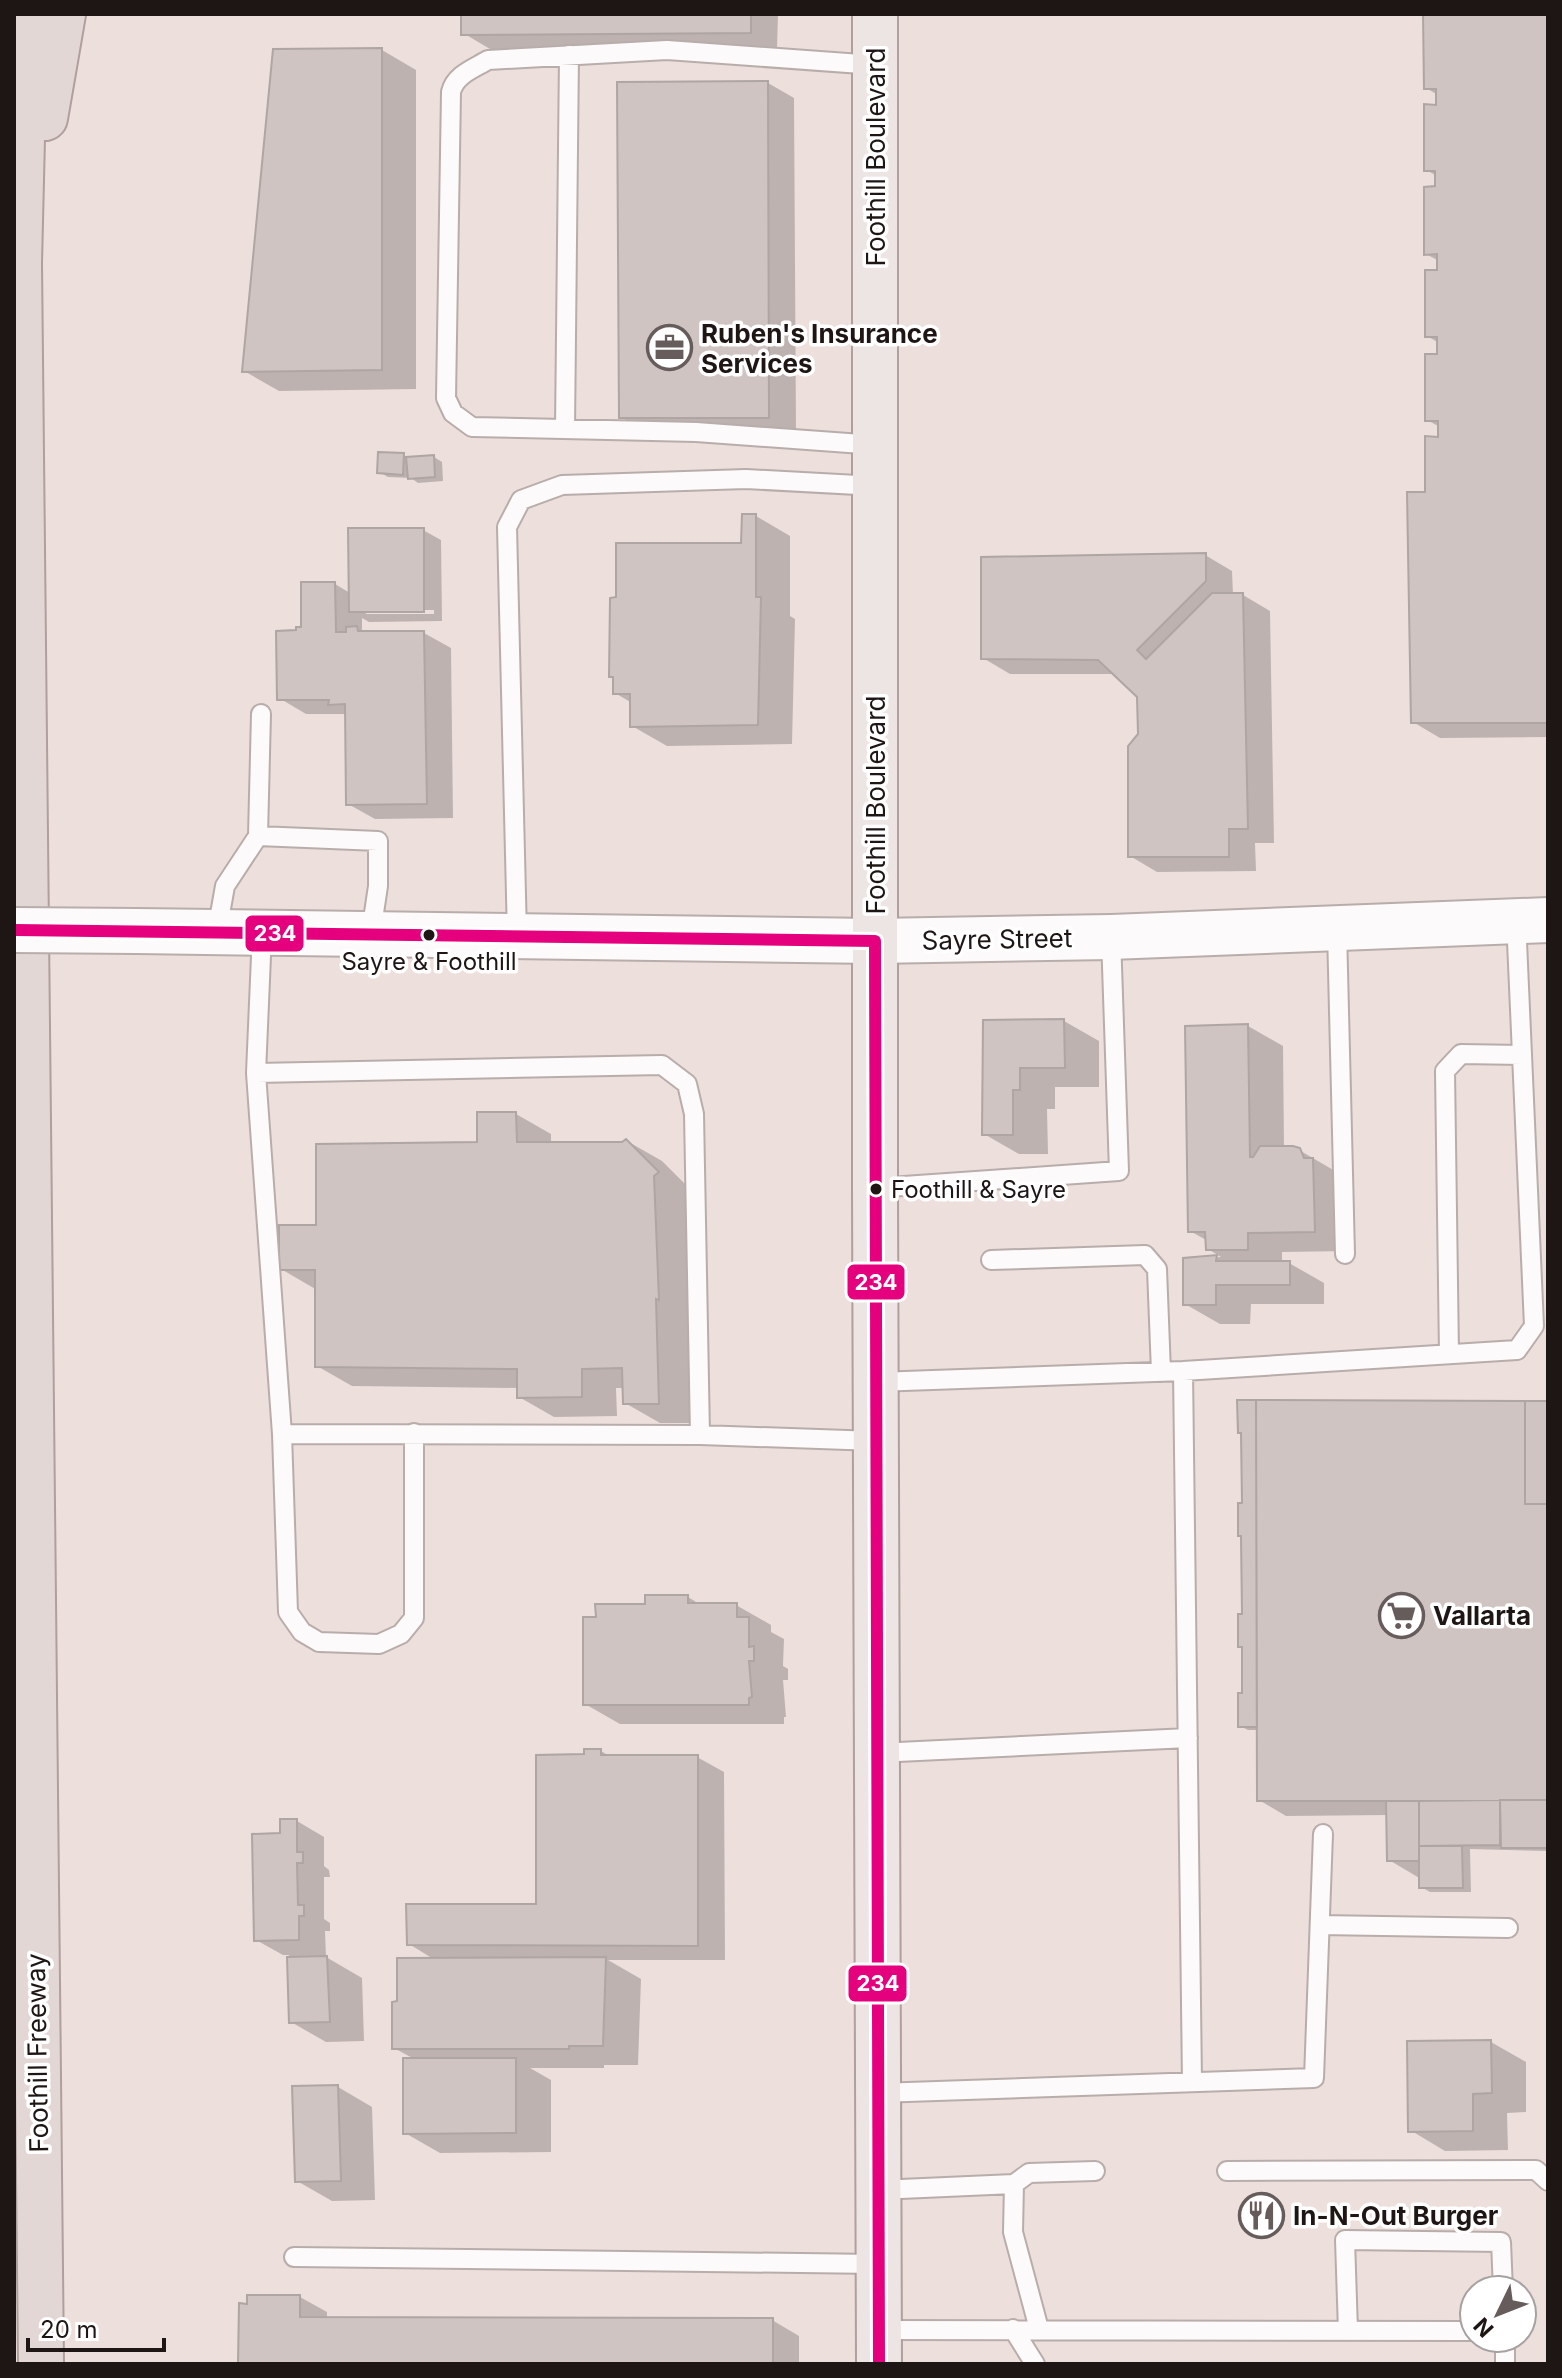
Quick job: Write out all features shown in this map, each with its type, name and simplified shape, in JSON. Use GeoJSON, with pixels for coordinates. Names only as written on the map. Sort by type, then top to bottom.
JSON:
{"type":"FeatureCollection","features":[{"type":"Feature","properties":{"kind":"highway","name":"Foothill Freeway"},"geometry":{"type":"LineString","coordinates":[[25,14],[19,263],[41,2364]]}},
{"type":"Feature","properties":{"kind":"highway"},"geometry":{"type":"LineString","coordinates":[[19,263],[63,14]]}},
{"type":"Feature","properties":{"kind":"main road","name":"Foothill Boulevard"},"geometry":{"type":"LineString","coordinates":[[875,14],[879,2347]]}},
{"type":"Feature","properties":{"kind":"street","name":"Sayre Street"},"geometry":{"type":"LineString","coordinates":[[14,930],[875,941],[1337,930],[1532,920]]}},
{"type":"Feature","properties":{"kind":"lane"},"geometry":{"type":"LineString","coordinates":[[875,65],[667,50],[488,60],[453,83],[446,398],[453,413],[472,427],[696,432],[876,465]]}},
{"type":"Feature","properties":{"kind":"lane"},"geometry":{"type":"LineString","coordinates":[[565,429],[569,55]]}},
{"type":"Feature","properties":{"kind":"lane"},"geometry":{"type":"LineString","coordinates":[[517,936],[507,527],[521,500],[562,485],[746,479],[876,465]]}},
{"type":"Feature","properties":{"kind":"lane"},"geometry":{"type":"LineString","coordinates":[[217,931],[225,886],[258,836],[261,714]]}},
{"type":"Feature","properties":{"kind":"lane"},"geometry":{"type":"LineString","coordinates":[[258,836],[378,841],[378,886],[371,933]]}},
{"type":"Feature","properties":{"kind":"lane"},"geometry":{"type":"LineString","coordinates":[[876,1382],[1183,1371],[1517,1350],[1534,1326],[1522,1055],[1532,920]]}},
{"type":"Feature","properties":{"kind":"lane"},"geometry":{"type":"LineString","coordinates":[[1337,930],[1345,1254]]}},
{"type":"Feature","properties":{"kind":"lane"},"geometry":{"type":"LineString","coordinates":[[262,932],[256,1073],[282,1434],[288,1612],[302,1632],[319,1642],[379,1644],[401,1634],[414,1618],[414,1433]]}},
{"type":"Feature","properties":{"kind":"lane"},"geometry":{"type":"LineString","coordinates":[[875,1188],[1119,1171],[1111,937]]}},
{"type":"Feature","properties":{"kind":"lane"},"geometry":{"type":"LineString","coordinates":[[1449,1354],[1445,1071],[1461,1054],[1522,1055]]}},
{"type":"Feature","properties":{"kind":"lane"},"geometry":{"type":"LineString","coordinates":[[256,1073],[662,1065],[687,1084],[694,1114],[700,1435]]}},
{"type":"Feature","properties":{"kind":"lane"},"geometry":{"type":"LineString","coordinates":[[991,1260],[1145,1255],[1157,1269],[1161,1372]]}},
{"type":"Feature","properties":{"kind":"lane"},"geometry":{"type":"LineString","coordinates":[[1183,1371],[1192,2082]]}},
{"type":"Feature","properties":{"kind":"lane"},"geometry":{"type":"LineString","coordinates":[[282,1434],[700,1435],[876,1441]]}},
{"type":"Feature","properties":{"kind":"lane"},"geometry":{"type":"LineString","coordinates":[[877,1753],[1188,1738]]}},
{"type":"Feature","properties":{"kind":"lane"},"geometry":{"type":"LineString","coordinates":[[878,2093],[1314,2078],[1323,1834]]}},
{"type":"Feature","properties":{"kind":"lane"},"geometry":{"type":"LineString","coordinates":[[1320,1925],[1508,1928]]}},
{"type":"Feature","properties":{"kind":"lane"},"geometry":{"type":"LineString","coordinates":[[1227,2171],[1536,2170],[1548,2181]]}},
{"type":"Feature","properties":{"kind":"lane"},"geometry":{"type":"LineString","coordinates":[[878,2190],[1014,2184],[1029,2173],[1095,2171]]}},
{"type":"Feature","properties":{"kind":"lane"},"geometry":{"type":"LineString","coordinates":[[1014,2184],[1013,2232],[1039,2329]]}},
{"type":"Feature","properties":{"kind":"lane"},"geometry":{"type":"LineString","coordinates":[[1348,2331],[1345,2240],[1501,2242],[1502,2274]]}},
{"type":"Feature","properties":{"kind":"lane"},"geometry":{"type":"LineString","coordinates":[[294,2257],[878,2264]]}},
{"type":"Feature","properties":{"kind":"lane"},"geometry":{"type":"LineString","coordinates":[[1013,2329],[1035,2364]]}},
{"type":"Feature","properties":{"kind":"lane"},"geometry":{"type":"LineString","coordinates":[[879,2347],[1013,2329],[1458,2331]]}},
{"type":"Feature","properties":{"kind":"building"},"geometry":{"type":"Polygon","coordinates":[[[461,14],[751,14],[751,33],[461,35],[461,14]]]}},
{"type":"Feature","properties":{"kind":"building"},"geometry":{"type":"Polygon","coordinates":[[[1423,14],[1548,14],[1548,723],[1411,723],[1407,492],[1425,492],[1425,436],[1438,437],[1438,421],[1425,421],[1425,354],[1437,354],[1437,337],[1425,337],[1425,270],[1437,270],[1437,254],[1424,255],[1424,187],[1435,186],[1435,171],[1424,171],[1424,104],[1436,105],[1436,89],[1424,89],[1423,14]]]}},
{"type":"Feature","properties":{"kind":"building"},"geometry":{"type":"Polygon","coordinates":[[[382,48],[382,370],[242,372],[273,49],[382,48]]]}},
{"type":"Feature","properties":{"kind":"building"},"geometry":{"type":"Polygon","coordinates":[[[768,81],[769,418],[619,418],[617,82],[768,81]]]}},
{"type":"Feature","properties":{"kind":"building"},"geometry":{"type":"Polygon","coordinates":[[[378,452],[404,453],[403,475],[377,473],[378,452]]]}},
{"type":"Feature","properties":{"kind":"building"},"geometry":{"type":"Polygon","coordinates":[[[434,455],[435,477],[408,479],[406,457],[434,455]]]}},
{"type":"Feature","properties":{"kind":"building"},"geometry":{"type":"Polygon","coordinates":[[[742,514],[756,514],[756,597],[761,597],[758,725],[630,727],[630,694],[613,694],[613,677],[609,677],[610,598],[616,597],[616,543],[741,543],[742,514]]]}},
{"type":"Feature","properties":{"kind":"building"},"geometry":{"type":"Polygon","coordinates":[[[348,528],[424,528],[424,612],[349,612],[348,528]]]}},
{"type":"Feature","properties":{"kind":"building"},"geometry":{"type":"Polygon","coordinates":[[[1206,553],[1206,581],[1137,650],[1146,659],[1212,593],[1243,593],[1248,829],[1229,829],[1229,857],[1128,857],[1128,746],[1138,734],[1137,697],[1098,660],[981,659],[981,557],[1206,553]]]}},
{"type":"Feature","properties":{"kind":"building"},"geometry":{"type":"Polygon","coordinates":[[[301,582],[335,582],[336,632],[346,632],[346,627],[357,626],[358,631],[424,631],[427,804],[346,805],[345,704],[328,705],[329,700],[277,700],[276,631],[301,627],[301,582]]]}},
{"type":"Feature","properties":{"kind":"building"},"geometry":{"type":"Polygon","coordinates":[[[1064,1019],[1065,1068],[1020,1068],[1020,1090],[1013,1090],[1013,1135],[982,1135],[983,1020],[1064,1019]]]}},
{"type":"Feature","properties":{"kind":"building"},"geometry":{"type":"Polygon","coordinates":[[[1248,1024],[1250,1157],[1260,1146],[1293,1146],[1300,1148],[1304,1158],[1313,1158],[1315,1232],[1248,1233],[1248,1250],[1206,1250],[1205,1232],[1188,1232],[1185,1026],[1248,1024]]]}},
{"type":"Feature","properties":{"kind":"building"},"geometry":{"type":"Polygon","coordinates":[[[477,1112],[516,1112],[517,1142],[622,1142],[626,1139],[659,1172],[654,1176],[659,1404],[623,1404],[622,1368],[582,1369],[582,1397],[517,1398],[517,1369],[315,1367],[315,1270],[279,1270],[279,1225],[316,1225],[316,1144],[477,1142],[477,1112]]]}},
{"type":"Feature","properties":{"kind":"building"},"geometry":{"type":"Polygon","coordinates":[[[1217,1255],[1216,1261],[1290,1261],[1290,1285],[1216,1285],[1216,1305],[1183,1305],[1183,1258],[1217,1255]]]}},
{"type":"Feature","properties":{"kind":"building"},"geometry":{"type":"Polygon","coordinates":[[[1237,1400],[1256,1400],[1257,1727],[1238,1727],[1242,1647],[1238,1647],[1238,1614],[1242,1614],[1238,1503],[1242,1503],[1237,1400]]]}},
{"type":"Feature","properties":{"kind":"building","name":"Vallarta"},"geometry":{"type":"Polygon","coordinates":[[[1256,1400],[1525,1401],[1525,1504],[1548,1504],[1548,1800],[1257,1801],[1256,1400]]]}},
{"type":"Feature","properties":{"kind":"building"},"geometry":{"type":"Polygon","coordinates":[[[1525,1401],[1548,1401],[1548,1504],[1525,1504],[1525,1401]]]}},
{"type":"Feature","properties":{"kind":"building"},"geometry":{"type":"Polygon","coordinates":[[[645,1595],[688,1595],[688,1603],[737,1603],[737,1617],[749,1617],[749,1647],[754,1646],[754,1661],[749,1661],[752,1697],[749,1698],[749,1705],[583,1705],[583,1617],[596,1617],[595,1604],[645,1604],[645,1595]]]}},
{"type":"Feature","properties":{"kind":"building"},"geometry":{"type":"Polygon","coordinates":[[[584,1749],[601,1749],[601,1755],[698,1755],[698,1946],[407,1945],[406,1904],[536,1904],[536,1755],[584,1754],[584,1749]]]}},
{"type":"Feature","properties":{"kind":"building"},"geometry":{"type":"Polygon","coordinates":[[[1500,1800],[1548,1800],[1548,1848],[1501,1848],[1500,1800]]]}},
{"type":"Feature","properties":{"kind":"building"},"geometry":{"type":"Polygon","coordinates":[[[1500,1800],[1500,1845],[1419,1846],[1419,1801],[1500,1800]]]}},
{"type":"Feature","properties":{"kind":"building"},"geometry":{"type":"Polygon","coordinates":[[[1386,1801],[1419,1801],[1419,1861],[1387,1861],[1386,1801]]]}},
{"type":"Feature","properties":{"kind":"building"},"geometry":{"type":"Polygon","coordinates":[[[280,1819],[297,1819],[297,1852],[303,1852],[303,1863],[297,1863],[298,1905],[304,1905],[304,1916],[299,1916],[299,1940],[254,1941],[252,1834],[280,1833],[280,1819]]]}},
{"type":"Feature","properties":{"kind":"building"},"geometry":{"type":"Polygon","coordinates":[[[1419,1846],[1462,1846],[1463,1888],[1419,1888],[1419,1846]]]}},
{"type":"Feature","properties":{"kind":"building"},"geometry":{"type":"Polygon","coordinates":[[[327,1956],[330,2022],[289,2023],[287,1957],[327,1956]]]}},
{"type":"Feature","properties":{"kind":"building"},"geometry":{"type":"Polygon","coordinates":[[[606,1957],[603,2046],[569,2046],[569,2049],[392,2049],[392,2002],[397,2001],[397,1958],[606,1957]]]}},
{"type":"Feature","properties":{"kind":"building"},"geometry":{"type":"Polygon","coordinates":[[[1491,2040],[1492,2093],[1473,2094],[1473,2131],[1408,2132],[1407,2041],[1491,2040]]]}},
{"type":"Feature","properties":{"kind":"building"},"geometry":{"type":"Polygon","coordinates":[[[403,2058],[516,2058],[516,2133],[403,2134],[403,2058]]]}},
{"type":"Feature","properties":{"kind":"building"},"geometry":{"type":"Polygon","coordinates":[[[338,2085],[341,2181],[295,2182],[292,2086],[338,2085]]]}},
{"type":"Feature","properties":{"kind":"building"},"geometry":{"type":"Polygon","coordinates":[[[247,2295],[300,2295],[300,2317],[773,2318],[773,2364],[238,2364],[239,2303],[247,2304],[247,2295]]]}},
{"type":"Feature","properties":{"kind":"transit line","name":"234"},"geometry":{"type":"LineString","coordinates":[[14,930],[875,941],[879,2364]]}},
{"type":"Feature","properties":{"kind":"place","name":"Ruben's Insurance Services"},"geometry":{"type":"Point","coordinates":[670,348]}},
{"type":"Feature","properties":{"kind":"place","name":"Sayre & Foothill"},"geometry":{"type":"Point","coordinates":[429,935]}},
{"type":"Feature","properties":{"kind":"place","name":"Foothill & Sayre"},"geometry":{"type":"Point","coordinates":[876,1189]}},
{"type":"Feature","properties":{"kind":"place","name":"Vallarta"},"geometry":{"type":"Point","coordinates":[1402,1615]}},
{"type":"Feature","properties":{"kind":"place","name":"In-N-Out Burger"},"geometry":{"type":"Point","coordinates":[1262,2215]}}]}
